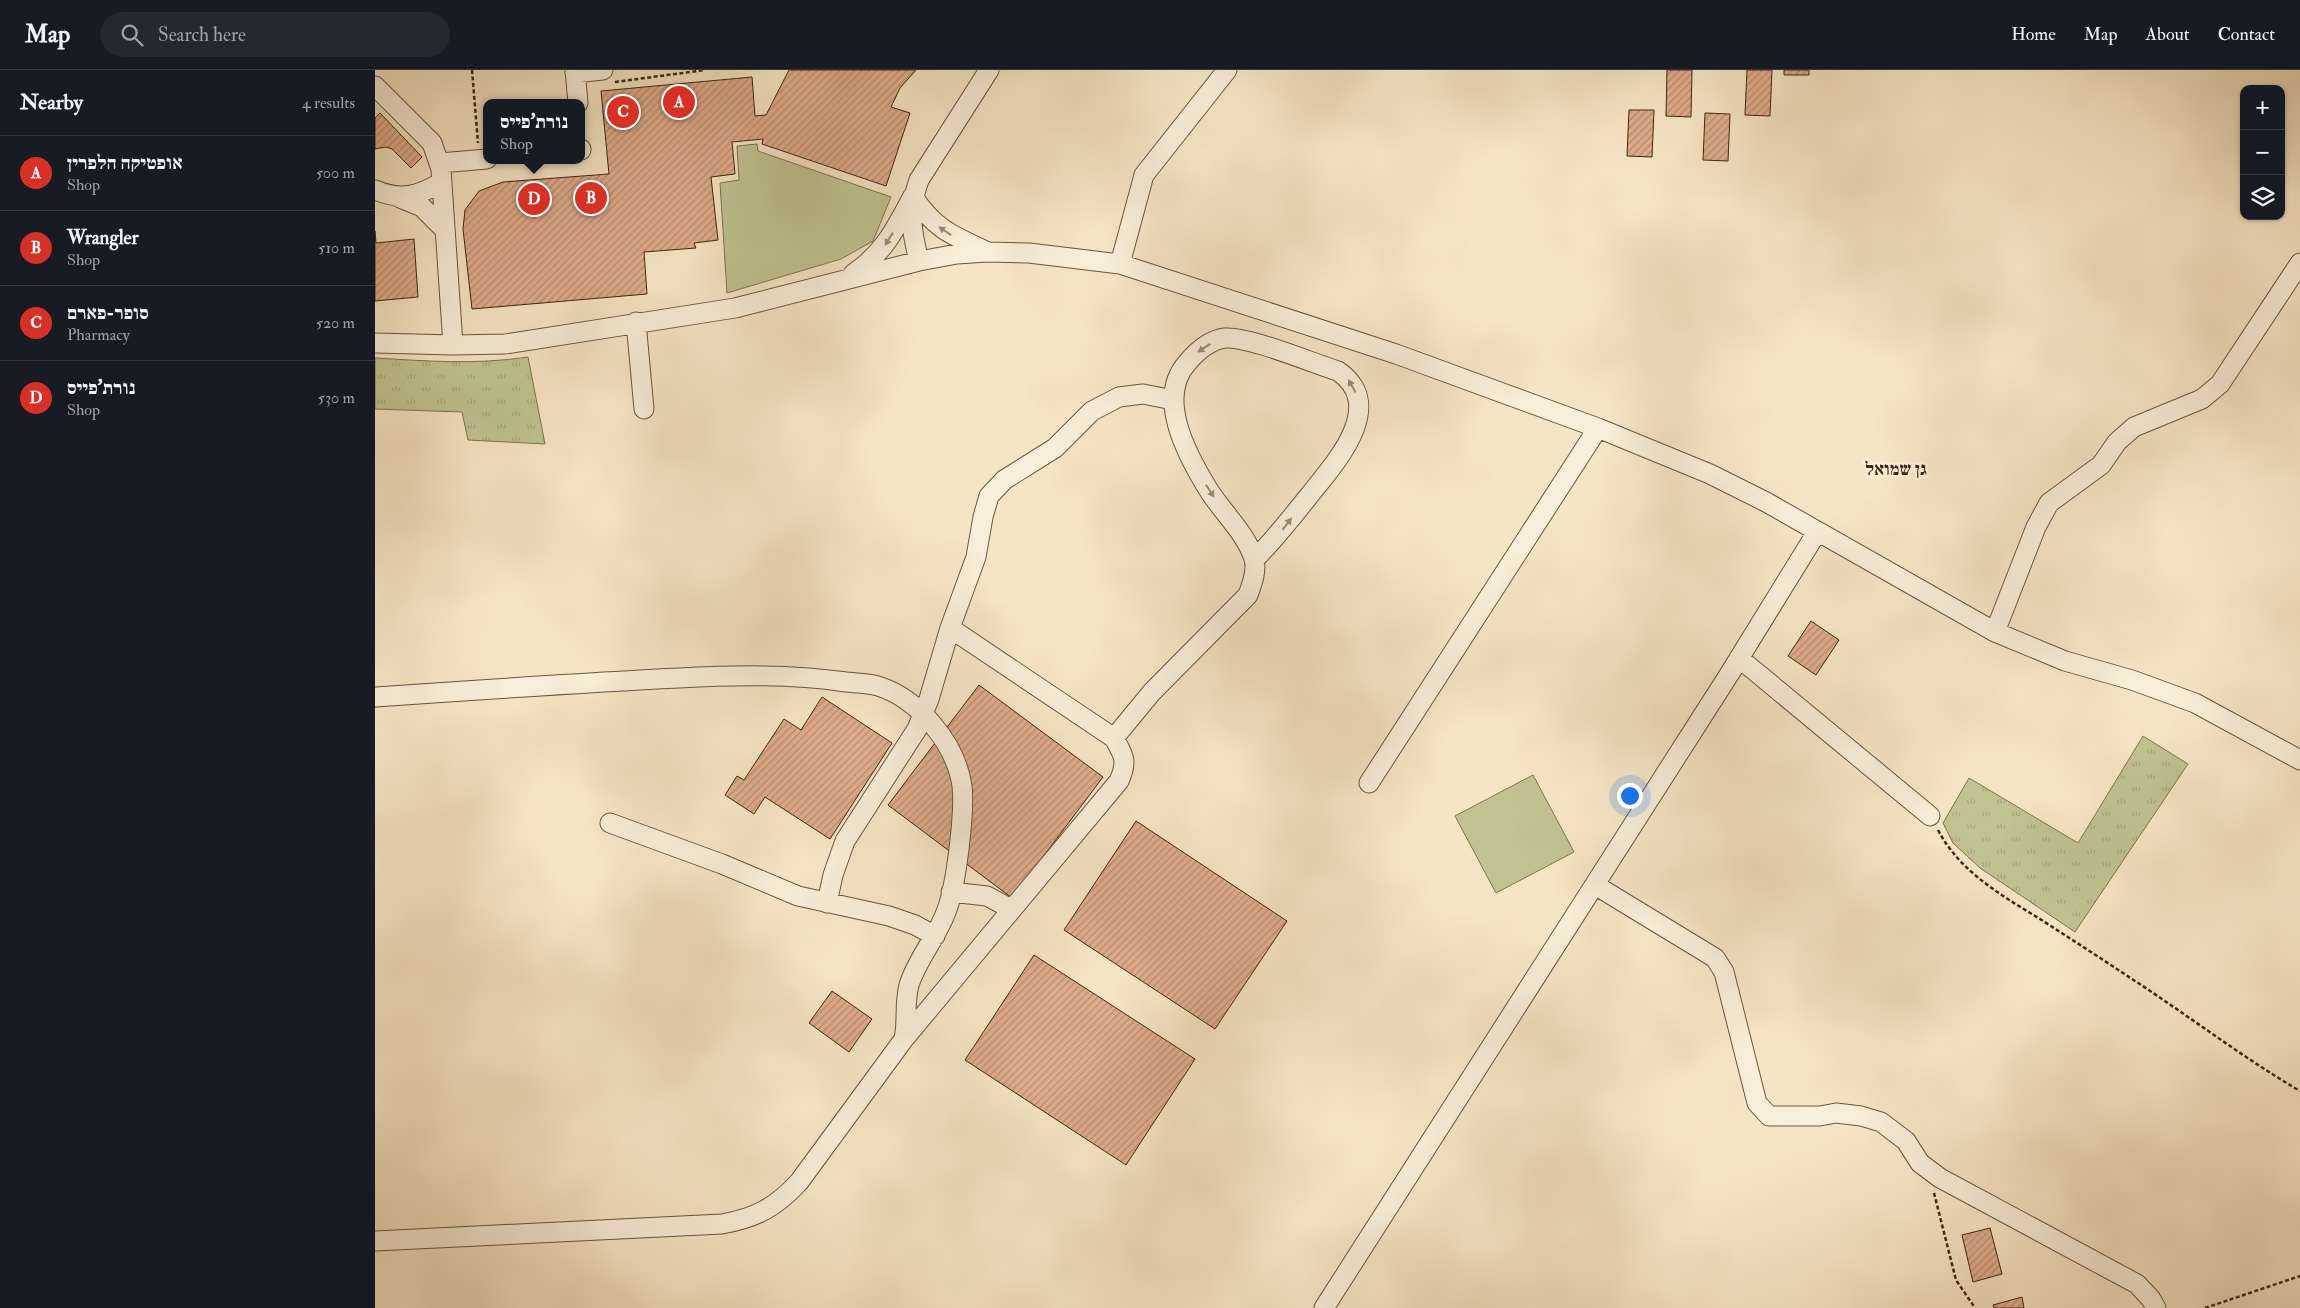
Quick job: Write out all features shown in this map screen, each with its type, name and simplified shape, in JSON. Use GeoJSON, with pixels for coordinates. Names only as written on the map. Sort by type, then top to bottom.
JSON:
{"type":"FeatureCollection","features":[{"type":"Feature","properties":{"kind":"street"},"geometry":{"type":"LineString","coordinates":[[844,280],[865,266],[887,244],[913,196],[919,180],[989,70]]}},
{"type":"Feature","properties":{"kind":"street"},"geometry":{"type":"LineString","coordinates":[[1120,264],[1144,175],[1227,70]]}},
{"type":"Feature","properties":{"kind":"street"},"geometry":{"type":"LineString","coordinates":[[578,99],[575,72],[604,77]]}},
{"type":"Feature","properties":{"kind":"street"},"geometry":{"type":"LineString","coordinates":[[375,86],[432,143],[440,163],[453,345]]}},
{"type":"Feature","properties":{"kind":"street"},"geometry":{"type":"LineString","coordinates":[[440,163],[483,159]]}},
{"type":"Feature","properties":{"kind":"street"},"geometry":{"type":"LineString","coordinates":[[399,198],[413,197],[442,182]]}},
{"type":"Feature","properties":{"kind":"street"},"geometry":{"type":"LineString","coordinates":[[375,190],[422,207],[445,230]]}},
{"type":"Feature","properties":{"kind":"street"},"geometry":{"type":"LineString","coordinates":[[913,196],[927,216],[939,227],[987,252]]}},
{"type":"Feature","properties":{"kind":"street"},"geometry":{"type":"LineString","coordinates":[[913,196],[910,215],[919,261]]}},
{"type":"Feature","properties":{"kind":"street"},"geometry":{"type":"LineString","coordinates":[[375,343],[505,344],[735,308],[919,261],[957,254],[987,252],[1055,256],[1120,264],[1396,354],[1598,428],[1740,488],[1995,632],[2065,662],[2132,680],[2195,703],[2300,760]]}},
{"type":"Feature","properties":{"kind":"street"},"geometry":{"type":"LineString","coordinates":[[1995,632],[2035,527],[2049,503],[2101,465],[2117,442],[2134,427],[2202,399],[2220,384],[2300,263]]}},
{"type":"Feature","properties":{"kind":"street"},"geometry":{"type":"LineString","coordinates":[[636,322],[644,409]]}},
{"type":"Feature","properties":{"kind":"street"},"geometry":{"type":"LineString","coordinates":[[1114,738],[1152,692],[1248,596],[1254,579],[1254,560],[1246,542],[1208,489],[1188,452],[1177,424],[1173,400],[1176,382],[1184,367],[1207,344],[1223,338],[1236,338],[1251,342],[1338,371],[1349,379],[1353,385],[1359,403],[1356,424],[1345,449],[1277,538],[1254,560]]}},
{"type":"Feature","properties":{"kind":"street"},"geometry":{"type":"LineString","coordinates":[[827,903],[833,875],[845,841],[917,729],[923,714],[950,628],[976,557],[989,496],[1004,480],[1055,448],[1092,411],[1119,397],[1143,394],[1173,400]]}},
{"type":"Feature","properties":{"kind":"street"},"geometry":{"type":"LineString","coordinates":[[1369,783],[1598,428]]}},
{"type":"Feature","properties":{"kind":"street"},"geometry":{"type":"LineString","coordinates":[[1324,1308],[1595,885],[1817,532]]}},
{"type":"Feature","properties":{"kind":"street"},"geometry":{"type":"LineString","coordinates":[[375,1241],[722,1224],[746,1220],[785,1198],[799,1182],[904,1039],[1119,782],[1124,770],[1125,756],[1114,738],[950,628]]}},
{"type":"Feature","properties":{"kind":"street"},"geometry":{"type":"LineString","coordinates":[[1739,658],[1930,816]]}},
{"type":"Feature","properties":{"kind":"street"},"geometry":{"type":"LineString","coordinates":[[375,697],[581,683],[757,674],[829,679],[878,686],[899,697],[923,714],[933,724],[950,752],[961,784],[963,800],[961,830],[947,910],[910,984],[906,1003],[904,1039]]}},
{"type":"Feature","properties":{"kind":"street"},"geometry":{"type":"LineString","coordinates":[[609,823],[722,864],[798,896],[889,916],[915,924],[935,936]]}},
{"type":"Feature","properties":{"kind":"street"},"geometry":{"type":"LineString","coordinates":[[1595,885],[1715,958],[1724,972],[1757,1103],[1769,1116],[1820,1116],[1836,1113],[1861,1116],[1881,1122],[1906,1141],[1920,1163],[1928,1170],[1954,1186],[2137,1284],[2151,1298],[2157,1308]]}},
{"type":"Feature","properties":{"kind":"street"},"geometry":{"type":"LineString","coordinates":[[951,892],[987,896],[1011,909]]}},
{"type":"Feature","properties":{"kind":"path"},"geometry":{"type":"LineString","coordinates":[[472,70],[483,159]]}},
{"type":"Feature","properties":{"kind":"path"},"geometry":{"type":"LineString","coordinates":[[604,77],[705,70]]}},
{"type":"Feature","properties":{"kind":"path"},"geometry":{"type":"LineString","coordinates":[[1930,816],[1947,846],[1970,871],[1993,889],[2300,1091]]}},
{"type":"Feature","properties":{"kind":"path"},"geometry":{"type":"LineString","coordinates":[[1928,1170],[1956,1280],[1975,1308]]}},
{"type":"Feature","properties":{"kind":"path"},"geometry":{"type":"LineString","coordinates":[[2205,1308],[2300,1276]]}},
{"type":"Feature","properties":{"kind":"green space"},"geometry":{"type":"Polygon","coordinates":[[[757,144],[758,151],[891,197],[873,241],[841,259],[727,293],[720,183],[739,180],[737,146],[757,144]]]}},
{"type":"Feature","properties":{"kind":"green space"},"geometry":{"type":"Polygon","coordinates":[[[528,357],[545,444],[468,440],[462,412],[375,409],[375,358],[470,362],[528,357]]]}},
{"type":"Feature","properties":{"kind":"green space"},"geometry":{"type":"Polygon","coordinates":[[[2143,736],[2188,764],[2075,932],[1980,868],[1953,843],[1943,823],[1969,778],[2078,843],[2143,736]]]}},
{"type":"Feature","properties":{"kind":"green space"},"geometry":{"type":"Polygon","coordinates":[[[1533,775],[1574,852],[1496,893],[1455,816],[1533,775]]]}},
{"type":"Feature","properties":{"kind":"building"},"geometry":{"type":"Polygon","coordinates":[[[789,70],[916,70],[900,88],[891,107],[910,113],[886,186],[762,144],[763,139],[732,142],[735,174],[711,177],[718,240],[694,243],[696,248],[644,252],[647,294],[472,309],[463,229],[465,210],[479,191],[503,182],[609,174],[601,91],[752,77],[755,116],[766,115],[789,70]]]}},
{"type":"Feature","properties":{"kind":"building"},"geometry":{"type":"Polygon","coordinates":[[[1667,70],[1692,70],[1691,117],[1666,116],[1667,70]]]}},
{"type":"Feature","properties":{"kind":"building"},"geometry":{"type":"Polygon","coordinates":[[[1747,70],[1772,70],[1770,116],[1745,115],[1747,70]]]}},
{"type":"Feature","properties":{"kind":"building"},"geometry":{"type":"Polygon","coordinates":[[[1784,70],[1809,70],[1809,75],[1784,75],[1784,70]]]}},
{"type":"Feature","properties":{"kind":"building"},"geometry":{"type":"Polygon","coordinates":[[[1629,110],[1654,110],[1652,157],[1627,156],[1629,110]]]}},
{"type":"Feature","properties":{"kind":"building"},"geometry":{"type":"Polygon","coordinates":[[[380,113],[422,157],[411,168],[392,149],[386,147],[375,149],[375,118],[380,113]]]}},
{"type":"Feature","properties":{"kind":"building"},"geometry":{"type":"Polygon","coordinates":[[[1705,113],[1730,114],[1728,161],[1703,160],[1705,113]]]}},
{"type":"Feature","properties":{"kind":"building"},"geometry":{"type":"Polygon","coordinates":[[[375,231],[376,243],[414,239],[418,297],[375,301],[375,231]]]}},
{"type":"Feature","properties":{"kind":"building"},"geometry":{"type":"Polygon","coordinates":[[[1811,621],[1839,640],[1816,675],[1788,656],[1811,621]]]}},
{"type":"Feature","properties":{"kind":"building"},"geometry":{"type":"Polygon","coordinates":[[[979,685],[1103,777],[1012,898],[888,805],[979,685]]]}},
{"type":"Feature","properties":{"kind":"building"},"geometry":{"type":"Polygon","coordinates":[[[822,697],[892,743],[830,839],[765,797],[754,814],[725,795],[737,776],[744,780],[784,719],[801,730],[822,697]]]}},
{"type":"Feature","properties":{"kind":"building"},"geometry":{"type":"Polygon","coordinates":[[[1136,821],[1287,921],[1215,1029],[1064,930],[1136,821]]]}},
{"type":"Feature","properties":{"kind":"building"},"geometry":{"type":"Polygon","coordinates":[[[1034,955],[1195,1059],[1126,1165],[965,1060],[1034,955]]]}},
{"type":"Feature","properties":{"kind":"building"},"geometry":{"type":"Polygon","coordinates":[[[832,991],[872,1019],[849,1052],[809,1023],[832,991]]]}},
{"type":"Feature","properties":{"kind":"building"},"geometry":{"type":"Polygon","coordinates":[[[1990,1228],[2002,1274],[1973,1282],[1962,1235],[1990,1228]]]}},
{"type":"Feature","properties":{"kind":"building"},"geometry":{"type":"Polygon","coordinates":[[[2022,1297],[2024,1308],[1994,1308],[1993,1305],[2022,1297]]]}},
{"type":"Feature","properties":{"kind":"place","name":"אופטיקה הלפרין"},"geometry":{"type":"Point","coordinates":[679,102]}},
{"type":"Feature","properties":{"kind":"place","name":"סופר-פארם"},"geometry":{"type":"Point","coordinates":[623,112]}},
{"type":"Feature","properties":{"kind":"place","name":"Wrangler"},"geometry":{"type":"Point","coordinates":[591,198]}},
{"type":"Feature","properties":{"kind":"place","name":"נורת'פייס"},"geometry":{"type":"Point","coordinates":[534,199]}},
{"type":"Feature","properties":{"kind":"district","name":"גן שמואל"},"geometry":{"type":"Point","coordinates":[1896,469]}}]}
